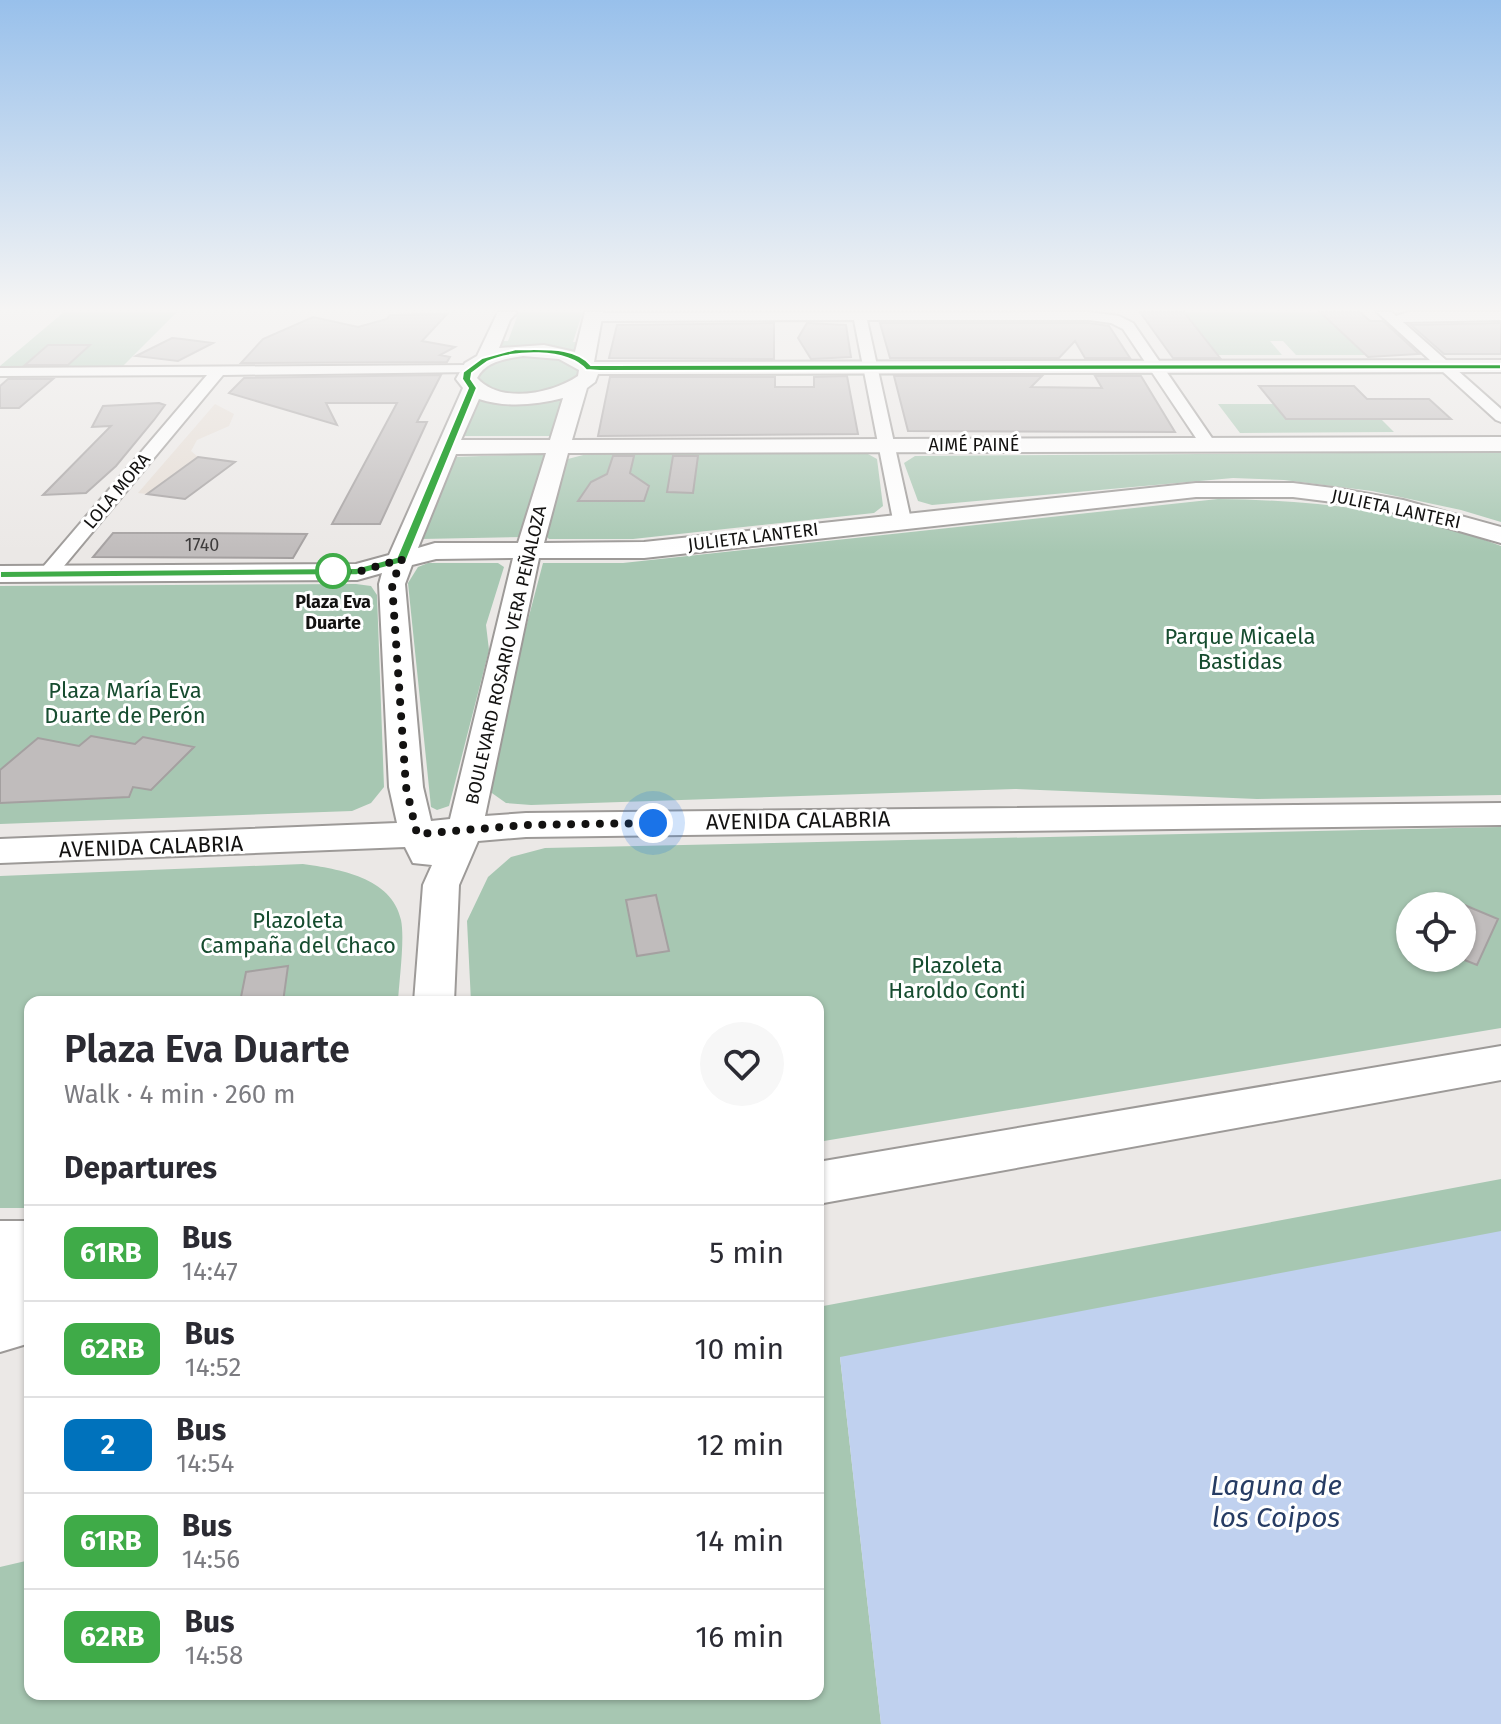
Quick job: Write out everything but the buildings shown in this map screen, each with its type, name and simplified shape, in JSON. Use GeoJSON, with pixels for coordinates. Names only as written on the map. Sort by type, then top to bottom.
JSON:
{"type":"FeatureCollection","features":[{"type":"Feature","properties":{"kind":"main road"},"geometry":{"type":"LineString","coordinates":[[434,996],[441,885],[417,834],[406,787],[392,584],[448,447],[467,392]]}},
{"type":"Feature","properties":{"kind":"main road"},"geometry":{"type":"LineString","coordinates":[[486,392],[520,399],[555,392]]}},
{"type":"Feature","properties":{"kind":"main road","name":"BOULEVARD ROSARIO VERA PEÑALOZA"},"geometry":{"type":"LineString","coordinates":[[441,885],[465,830],[529,551],[557,446],[576,392]]}},
{"type":"Feature","properties":{"kind":"main road","name":"AIMÉ PAINÉ"},"geometry":{"type":"LineString","coordinates":[[448,447],[1501,444]]}},
{"type":"Feature","properties":{"kind":"main road","name":"JULIETA LANTERI"},"geometry":{"type":"LineString","coordinates":[[0,574],[357,572],[435,551],[644,550],[1196,490],[1245,489],[1341,496],[1403,507],[1501,535]]}},
{"type":"Feature","properties":{"kind":"main road","name":"AVENIDA CALABRIA"},"geometry":{"type":"LineString","coordinates":[[0,851],[417,834],[526,825],[1501,814]]}},
{"type":"Feature","properties":{"kind":"main road"},"geometry":{"type":"LineString","coordinates":[[824,1182],[1501,1063]]}},
{"type":"Feature","properties":{"kind":"main road"},"geometry":{"type":"LineString","coordinates":[[0,1244],[24,1244]]}},
{"type":"Feature","properties":{"kind":"main road"},"geometry":{"type":"LineString","coordinates":[[0,1281],[24,1275]]}},
{"type":"Feature","properties":{"kind":"main road"},"geometry":{"type":"LineString","coordinates":[[0,1327],[24,1320]]}},
{"type":"Feature","properties":{"kind":"street","name":"LOLA MORA"},"geometry":{"type":"LineString","coordinates":[[47,574],[201,392]]}},
{"type":"Feature","properties":{"kind":"street"},"geometry":{"type":"LineString","coordinates":[[876,392],[902,520]]}},
{"type":"Feature","properties":{"kind":"street"},"geometry":{"type":"LineString","coordinates":[[1174,392],[1208,444]]}},
{"type":"Feature","properties":{"kind":"street"},"geometry":{"type":"LineString","coordinates":[[1472,392],[1501,417]]}},
{"type":"Feature","properties":{"kind":"shaded area"},"geometry":{"type":"Polygon","coordinates":[[[215,404],[234,414],[229,426],[197,440],[191,451],[198,457],[147,494],[138,493],[215,404]]]}},
{"type":"Feature","properties":{"kind":"green space"},"geometry":{"type":"Polygon","coordinates":[[[501,392],[541,392],[528,395],[501,392]]]}},
{"type":"Feature","properties":{"kind":"green space"},"geometry":{"type":"Polygon","coordinates":[[[563,398],[553,436],[461,436],[475,399],[563,398]]]}},
{"type":"Feature","properties":{"kind":"green space"},"geometry":{"type":"Polygon","coordinates":[[[1218,404],[1274,404],[1286,419],[1381,419],[1394,432],[1240,433],[1218,404]]]}},
{"type":"Feature","properties":{"kind":"green space"},"geometry":{"type":"Polygon","coordinates":[[[1501,452],[1501,522],[1372,491],[1284,480],[1233,478],[932,505],[918,501],[904,463],[915,456],[1501,452]]]}},
{"type":"Feature","properties":{"kind":"green space"},"geometry":{"type":"Polygon","coordinates":[[[587,454],[868,454],[877,459],[883,506],[874,513],[633,539],[549,539],[545,535],[564,460],[587,454]]]}},
{"type":"Feature","properties":{"kind":"green space"},"geometry":{"type":"Polygon","coordinates":[[[546,456],[524,537],[421,539],[454,457],[546,456]]]}},
{"type":"Feature","properties":{"kind":"green space","name":"Parque Micaela Bastidas"},"geometry":{"type":"Polygon","coordinates":[[[1218,499],[1361,509],[1432,524],[1501,546],[1501,795],[1257,799],[1015,789],[531,805],[506,803],[489,791],[487,775],[543,563],[623,563],[1218,499]]]}},
{"type":"Feature","properties":{"kind":"green space"},"geometry":{"type":"Polygon","coordinates":[[[428,563],[498,563],[504,567],[486,625],[489,650],[449,806],[437,810],[431,807],[408,583],[418,567],[428,563]]]}},
{"type":"Feature","properties":{"kind":"green space","name":"Plaza María Eva Duarte de Perón"},"geometry":{"type":"Polygon","coordinates":[[[0,586],[371,586],[377,595],[384,787],[371,803],[352,811],[0,824],[0,586]]]}},
{"type":"Feature","properties":{"kind":"green space","name":"Plazoleta Haroldo Conti"},"geometry":{"type":"Polygon","coordinates":[[[1501,827],[1501,1028],[824,1141],[824,996],[471,996],[467,921],[488,877],[511,857],[545,848],[1501,827]]]}},
{"type":"Feature","properties":{"kind":"green space","name":"Plazoleta Campaña del Chaco"},"geometry":{"type":"Polygon","coordinates":[[[303,864],[347,873],[375,885],[396,905],[402,938],[398,996],[24,996],[24,1208],[0,1208],[0,876],[303,864]]]}},
{"type":"Feature","properties":{"kind":"green space"},"geometry":{"type":"Polygon","coordinates":[[[1501,1179],[1501,1367],[840,1357],[881,1724],[0,1724],[0,1567],[24,1561],[24,1700],[824,1700],[824,1306],[1501,1179]]]}},
{"type":"Feature","properties":{"kind":"water","name":"Laguna de los Coipos"},"geometry":{"type":"Polygon","coordinates":[[[1501,1231],[1501,1724],[881,1724],[840,1357],[1501,1231]]]}},
{"type":"Feature","properties":{"kind":"bus line","name":"61RB"},"geometry":{"type":"LineString","coordinates":[[0,574],[357,572],[379,568],[402,559],[410,533],[471,392]]}},
{"type":"Feature","properties":{"kind":"place","name":"Plaza Eva Duarte"},"geometry":{"type":"Point","coordinates":[333,571]}},
{"type":"Feature","properties":{"kind":"route"},"geometry":{"type":"LineString","coordinates":[[333,571],[357,572],[402,559],[392,584],[406,787],[417,834],[526,825],[653,823]]}}]}
